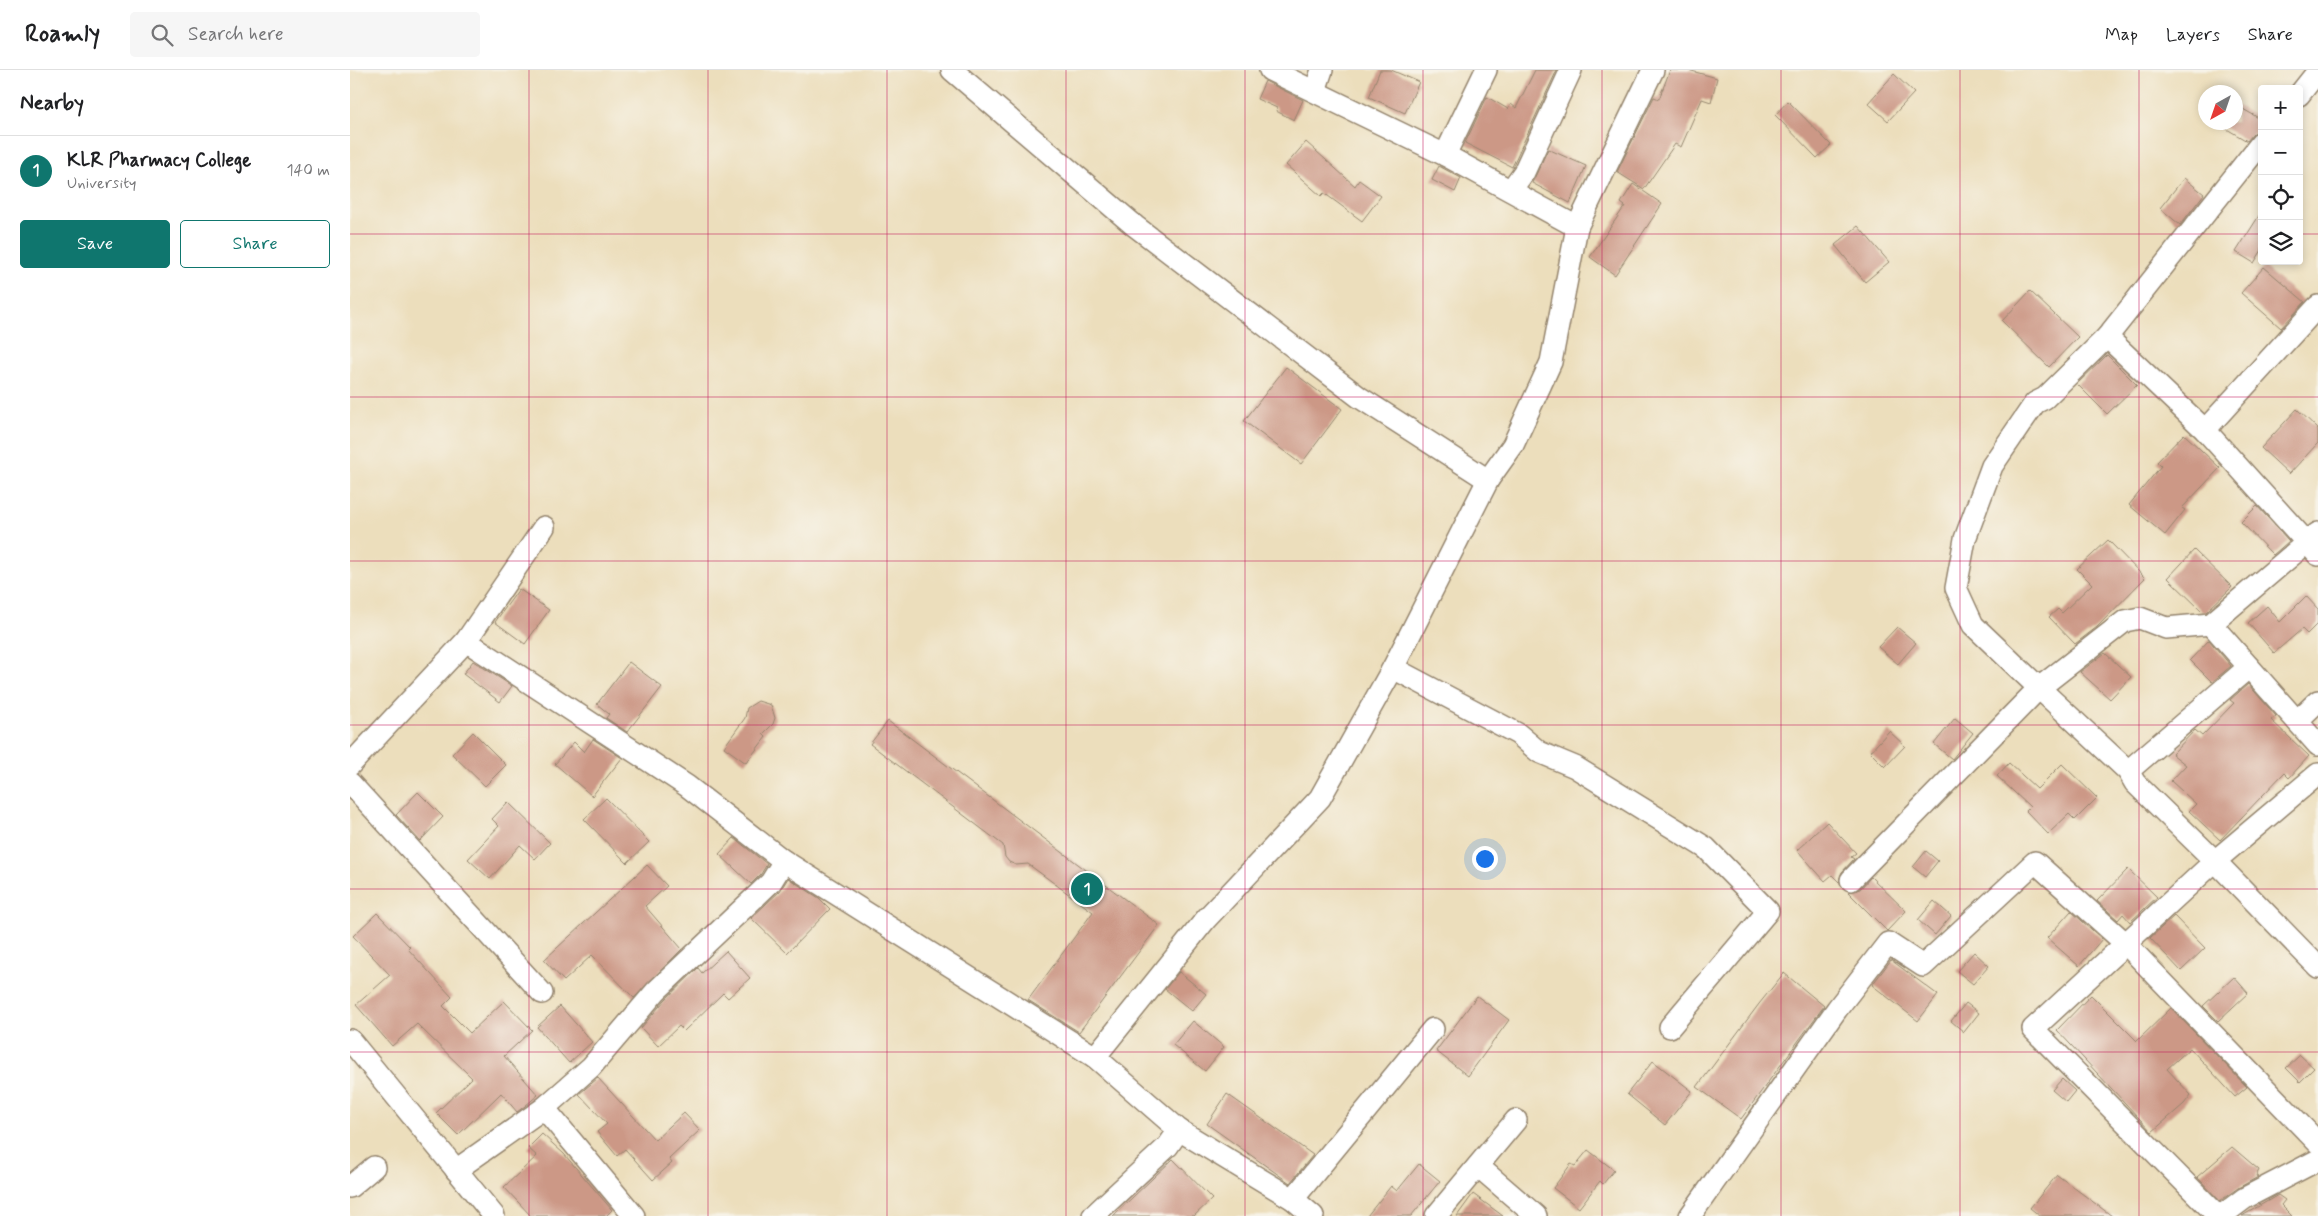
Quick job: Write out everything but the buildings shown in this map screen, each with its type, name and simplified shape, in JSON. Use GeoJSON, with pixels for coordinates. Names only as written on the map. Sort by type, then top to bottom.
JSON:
{"type":"FeatureCollection","features":[{"type":"Feature","properties":{"kind":"street"},"geometry":{"type":"LineString","coordinates":[[952,70],[1135,226],[1359,397],[1488,480]]}},
{"type":"Feature","properties":{"kind":"street"},"geometry":{"type":"LineString","coordinates":[[1270,70],[1445,156],[1577,227]]}},
{"type":"Feature","properties":{"kind":"street"},"geometry":{"type":"LineString","coordinates":[[1315,91],[1322,70]]}},
{"type":"Feature","properties":{"kind":"street"},"geometry":{"type":"LineString","coordinates":[[1445,156],[1486,70]]}},
{"type":"Feature","properties":{"kind":"street"},"geometry":{"type":"LineString","coordinates":[[1511,190],[1524,172],[1571,70]]}},
{"type":"Feature","properties":{"kind":"street"},"geometry":{"type":"LineString","coordinates":[[1095,1057],[1206,919],[1320,798],[1393,668],[1488,480],[1513,445],[1551,362],[1577,227],[1653,70]]}},
{"type":"Feature","properties":{"kind":"street"},"geometry":{"type":"LineString","coordinates":[[2303,90],[2318,72]]}},
{"type":"Feature","properties":{"kind":"street"},"geometry":{"type":"LineString","coordinates":[[2258,147],[2107,337],[2045,398],[2035,403],[1992,466],[1965,539],[1956,588],[1974,625],[2128,771],[2135,783],[2215,861],[2318,967]]}},
{"type":"Feature","properties":{"kind":"street"},"geometry":{"type":"LineString","coordinates":[[2205,430],[2318,306]]}},
{"type":"Feature","properties":{"kind":"street"},"geometry":{"type":"LineString","coordinates":[[1851,880],[2039,688],[2125,621],[2140,618],[2166,628],[2211,624],[2314,544],[2205,430],[2107,337]]}},
{"type":"Feature","properties":{"kind":"street"},"geometry":{"type":"LineString","coordinates":[[350,765],[466,641],[544,527]]}},
{"type":"Feature","properties":{"kind":"street"},"geometry":{"type":"LineString","coordinates":[[2211,624],[2298,720],[2318,745]]}},
{"type":"Feature","properties":{"kind":"street"},"geometry":{"type":"LineString","coordinates":[[466,641],[687,786],[784,861],[1095,1057],[1179,1130],[1293,1199],[1313,1216]]}},
{"type":"Feature","properties":{"kind":"street"},"geometry":{"type":"LineString","coordinates":[[2128,771],[2250,667]]}},
{"type":"Feature","properties":{"kind":"street"},"geometry":{"type":"LineString","coordinates":[[1393,668],[1518,734],[1539,752],[1575,767],[1706,848],[1768,911],[1670,1027]]}},
{"type":"Feature","properties":{"kind":"street"},"geometry":{"type":"LineString","coordinates":[[2298,720],[2318,701]]}},
{"type":"Feature","properties":{"kind":"street"},"geometry":{"type":"LineString","coordinates":[[2318,774],[2215,861],[2033,1029],[2219,1216],[2245,1198],[2318,1160]]}},
{"type":"Feature","properties":{"kind":"street"},"geometry":{"type":"LineString","coordinates":[[350,783],[542,993]]}},
{"type":"Feature","properties":{"kind":"street"},"geometry":{"type":"LineString","coordinates":[[456,1170],[544,1108],[591,1067],[656,992],[771,882],[784,861]]}},
{"type":"Feature","properties":{"kind":"street"},"geometry":{"type":"LineString","coordinates":[[1690,1216],[1837,1009],[1888,943],[1923,966],[2035,862],[2125,943],[2318,1143]]}},
{"type":"Feature","properties":{"kind":"street"},"geometry":{"type":"LineString","coordinates":[[1293,1199],[1433,1029]]}},
{"type":"Feature","properties":{"kind":"street"},"geometry":{"type":"LineString","coordinates":[[350,1040],[494,1216]]}},
{"type":"Feature","properties":{"kind":"street"},"geometry":{"type":"LineString","coordinates":[[544,1108],[634,1216]]}},
{"type":"Feature","properties":{"kind":"street"},"geometry":{"type":"LineString","coordinates":[[1436,1216],[1516,1120]]}},
{"type":"Feature","properties":{"kind":"street"},"geometry":{"type":"LineString","coordinates":[[1093,1216],[1168,1146],[1179,1130]]}},
{"type":"Feature","properties":{"kind":"street"},"geometry":{"type":"LineString","coordinates":[[1478,1166],[1536,1216]]}},
{"type":"Feature","properties":{"kind":"street"},"geometry":{"type":"LineString","coordinates":[[350,1188],[374,1167]]}},
{"type":"Feature","properties":{"kind":"place","name":"KLR Pharmacy College"},"geometry":{"type":"Point","coordinates":[1087,889]}}]}
